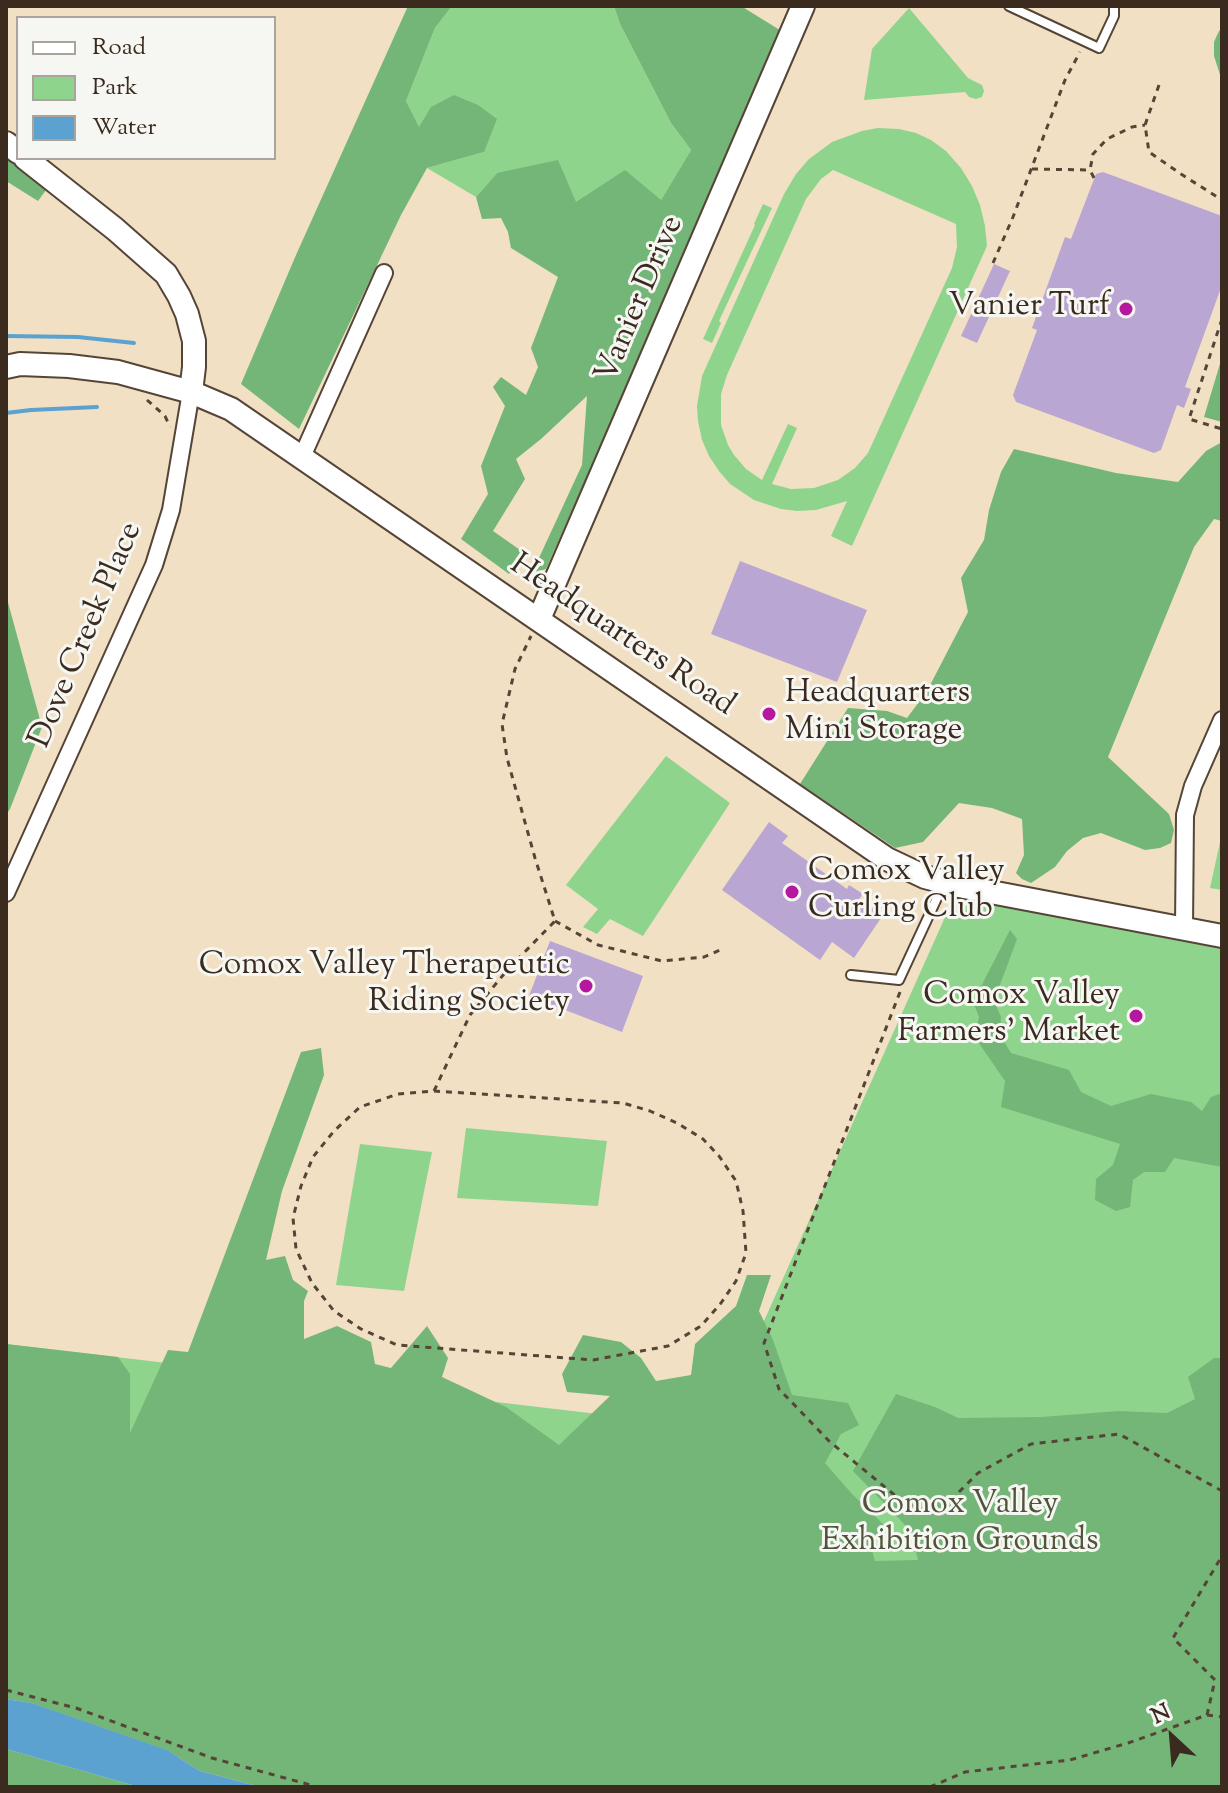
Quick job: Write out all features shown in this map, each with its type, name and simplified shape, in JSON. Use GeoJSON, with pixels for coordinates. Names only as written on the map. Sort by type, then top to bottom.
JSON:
{"type":"FeatureCollection","features":[{"type":"Feature","properties":{"kind":"main road","name":"Vanier Drive"},"geometry":{"type":"LineString","coordinates":[[539,619],[803,6]]}},
{"type":"Feature","properties":{"kind":"main road"},"geometry":{"type":"LineString","coordinates":[[28,160],[166,274],[187,314],[194,341],[191,392]]}},
{"type":"Feature","properties":{"kind":"main road","name":"Headquarters Road"},"geometry":{"type":"LineString","coordinates":[[6,367],[20,364],[69,366],[118,372],[191,392],[231,409],[887,859],[925,877],[1222,936]]}},
{"type":"Feature","properties":{"kind":"street"},"geometry":{"type":"LineString","coordinates":[[301,459],[384,273]]}},
{"type":"Feature","properties":{"kind":"street","name":"Dove Creek Place"},"geometry":{"type":"LineString","coordinates":[[6,893],[154,565],[171,510],[191,392]]}},
{"type":"Feature","properties":{"kind":"street"},"geometry":{"type":"LineString","coordinates":[[1184,928],[1185,815],[1193,786],[1222,720]]}},
{"type":"Feature","properties":{"kind":"lane"},"geometry":{"type":"LineString","coordinates":[[1009,6],[1099,48],[1114,16],[1114,6]]}},
{"type":"Feature","properties":{"kind":"lane"},"geometry":{"type":"LineString","coordinates":[[851,975],[899,980],[945,883]]}},
{"type":"Feature","properties":{"kind":"path"},"geometry":{"type":"LineString","coordinates":[[993,263],[1065,80],[1085,42]]}},
{"type":"Feature","properties":{"kind":"path"},"geometry":{"type":"LineString","coordinates":[[1159,85],[1145,125],[1149,152],[1222,200]]}},
{"type":"Feature","properties":{"kind":"path"},"geometry":{"type":"LineString","coordinates":[[1094,178],[1090,170],[1093,154],[1107,139],[1132,127],[1145,125]]}},
{"type":"Feature","properties":{"kind":"path"},"geometry":{"type":"LineString","coordinates":[[1032,169],[1090,170]]}},
{"type":"Feature","properties":{"kind":"path"},"geometry":{"type":"LineString","coordinates":[[1222,319],[1189,419],[1222,429]]}},
{"type":"Feature","properties":{"kind":"path"},"geometry":{"type":"LineString","coordinates":[[145,399],[165,416],[182,448]]}},
{"type":"Feature","properties":{"kind":"path"},"geometry":{"type":"LineString","coordinates":[[539,619],[515,669],[502,724],[507,758],[555,921],[598,945],[662,961],[704,957],[720,950]]}},
{"type":"Feature","properties":{"kind":"path"},"geometry":{"type":"LineString","coordinates":[[434,1091],[470,1015],[509,968],[555,921]]}},
{"type":"Feature","properties":{"kind":"path"},"geometry":{"type":"LineString","coordinates":[[902,988],[764,1343],[779,1389],[829,1441],[903,1502],[937,1514],[978,1473],[1031,1444],[1119,1434],[1222,1491]]}},
{"type":"Feature","properties":{"kind":"path"},"geometry":{"type":"LineString","coordinates":[[434,1091],[623,1103],[677,1123],[703,1139],[736,1181],[743,1211],[746,1253],[736,1281],[721,1303],[701,1326],[668,1346],[593,1360],[397,1345],[361,1329],[334,1311],[312,1283],[296,1249],[293,1218],[313,1157],[334,1131],[360,1107],[398,1094],[434,1091]]}},
{"type":"Feature","properties":{"kind":"path"},"geometry":{"type":"LineString","coordinates":[[1207,1715],[1215,1680],[1173,1638],[1222,1556]]}},
{"type":"Feature","properties":{"kind":"path"},"geometry":{"type":"LineString","coordinates":[[6,1690],[76,1708],[212,1758],[318,1787]]}},
{"type":"Feature","properties":{"kind":"path"},"geometry":{"type":"LineString","coordinates":[[930,1787],[965,1772],[1070,1760],[1207,1715],[1222,1717]]}},
{"type":"Feature","properties":{"kind":"green space"},"geometry":{"type":"Polygon","coordinates":[[[408,6],[452,6],[435,28],[406,101],[419,127],[431,107],[454,95],[478,105],[497,119],[484,152],[427,168],[401,215],[299,429],[241,384],[408,6]]]}},
{"type":"Feature","properties":{"kind":"green space"},"geometry":{"type":"Polygon","coordinates":[[[452,6],[614,6],[620,24],[671,123],[691,150],[661,200],[576,202],[497,173],[476,197],[427,168],[484,152],[419,128],[406,101],[435,28],[452,6]]]}},
{"type":"Feature","properties":{"kind":"green space"},"geometry":{"type":"Polygon","coordinates":[[[614,6],[741,6],[783,32],[546,569],[532,573],[582,465],[587,396],[516,459],[525,479],[493,531],[523,552],[509,574],[461,539],[488,494],[481,466],[505,406],[493,387],[501,377],[526,395],[538,367],[531,348],[558,277],[511,248],[501,218],[482,219],[476,197],[497,173],[558,160],[576,202],[625,170],[661,200],[691,150],[671,123],[620,24],[614,6]]]}},
{"type":"Feature","properties":{"kind":"green space"},"geometry":{"type":"Polygon","coordinates":[[[909,8],[968,78],[982,85],[982,97],[969,97],[965,92],[864,100],[872,49],[909,8]]]}},
{"type":"Feature","properties":{"kind":"green space"},"geometry":{"type":"Polygon","coordinates":[[[1222,29],[1222,81],[1214,56],[1214,42],[1222,29]]]}},
{"type":"Feature","properties":{"kind":"green space"},"geometry":{"type":"Polygon","coordinates":[[[878,128],[916,133],[946,151],[972,186],[980,205],[987,246],[852,546],[831,536],[847,501],[816,510],[781,509],[754,500],[730,484],[709,456],[702,440],[697,406],[702,376],[784,194],[796,174],[809,159],[832,142],[878,128]],[[833,170],[821,179],[806,199],[721,394],[721,425],[728,445],[746,469],[762,480],[788,424],[797,428],[772,484],[791,489],[814,488],[838,480],[855,468],[868,453],[952,268],[957,247],[956,224],[833,170]]]}},
{"type":"Feature","properties":{"kind":"green space"},"geometry":{"type":"Polygon","coordinates":[[[6,153],[46,190],[38,201],[6,181],[6,153]]]}},
{"type":"Feature","properties":{"kind":"green space"},"geometry":{"type":"Polygon","coordinates":[[[763,204],[772,208],[719,321],[721,323],[712,343],[703,339],[763,204]]]}},
{"type":"Feature","properties":{"kind":"green space"},"geometry":{"type":"Polygon","coordinates":[[[1222,357],[1222,422],[1204,417],[1222,357]]]}},
{"type":"Feature","properties":{"kind":"green space"},"geometry":{"type":"Polygon","coordinates":[[[1222,442],[1222,521],[1214,519],[1194,547],[1108,757],[1169,814],[1174,830],[1171,843],[1145,850],[1101,833],[1083,838],[1067,851],[1055,867],[1031,883],[1016,873],[1024,855],[1022,819],[992,808],[959,803],[923,842],[895,848],[800,784],[848,708],[887,711],[907,718],[927,691],[968,612],[961,578],[984,540],[989,510],[1001,472],[1014,449],[1116,473],[1178,482],[1206,451],[1222,442]]]}},
{"type":"Feature","properties":{"kind":"green space"},"geometry":{"type":"Polygon","coordinates":[[[6,595],[42,727],[6,815],[6,595]]]}},
{"type":"Feature","properties":{"kind":"green space"},"geometry":{"type":"Polygon","coordinates":[[[666,756],[730,803],[643,936],[610,919],[597,934],[583,927],[598,909],[566,885],[666,756]]]}},
{"type":"Feature","properties":{"kind":"green space"},"geometry":{"type":"Polygon","coordinates":[[[1222,833],[1222,890],[1210,888],[1222,833]]]}},
{"type":"Feature","properties":{"kind":"green space","name":"Comox Valley Exhibition Grounds"},"geometry":{"type":"Polygon","coordinates":[[[959,886],[1222,936],[1222,1584],[261,1787],[32,1703],[6,1699],[6,1344],[716,1428],[959,886]]]}},
{"type":"Feature","properties":{"kind":"green space"},"geometry":{"type":"Polygon","coordinates":[[[1010,930],[1017,939],[994,1001],[1001,1017],[1000,1035],[1011,1053],[1069,1070],[1081,1092],[1111,1106],[1151,1094],[1191,1102],[1202,1111],[1211,1097],[1222,1093],[1222,1167],[1174,1158],[1165,1172],[1144,1172],[1133,1180],[1130,1207],[1116,1211],[1095,1200],[1096,1179],[1113,1165],[1120,1144],[1001,1107],[1005,1081],[974,1036],[979,1017],[973,1002],[1010,930]]]}},
{"type":"Feature","properties":{"kind":"green space","name":"Comox Valley Exhibition Grounds"},"geometry":{"type":"Polygon","coordinates":[[[321,1048],[324,1075],[282,1191],[266,1260],[285,1256],[293,1280],[308,1291],[304,1301],[304,1339],[337,1326],[371,1342],[375,1364],[391,1368],[427,1326],[448,1358],[442,1377],[506,1407],[559,1445],[610,1396],[567,1392],[562,1374],[583,1335],[621,1342],[641,1358],[656,1381],[691,1375],[695,1344],[736,1306],[747,1275],[771,1275],[759,1311],[773,1340],[792,1395],[848,1403],[859,1425],[841,1434],[825,1463],[884,1525],[871,1547],[875,1561],[918,1560],[911,1531],[853,1471],[896,1394],[958,1418],[1041,1417],[1119,1411],[1167,1413],[1195,1399],[1188,1377],[1214,1358],[1222,1358],[1222,1787],[261,1787],[200,1771],[167,1750],[32,1703],[6,1699],[6,1344],[118,1357],[130,1374],[130,1433],[168,1350],[188,1352],[301,1052],[321,1048]]]}},
{"type":"Feature","properties":{"kind":"green space"},"geometry":{"type":"Polygon","coordinates":[[[466,1128],[607,1141],[598,1206],[457,1198],[466,1128]]]}},
{"type":"Feature","properties":{"kind":"green space"},"geometry":{"type":"Polygon","coordinates":[[[360,1144],[432,1152],[404,1291],[336,1285],[360,1144]]]}},
{"type":"Feature","properties":{"kind":"green space"},"geometry":{"type":"Polygon","coordinates":[[[6,1749],[139,1787],[6,1787],[6,1749]]]}},
{"type":"Feature","properties":{"kind":"water"},"geometry":{"type":"Polygon","coordinates":[[[6,1699],[32,1703],[167,1750],[200,1771],[261,1787],[139,1787],[6,1749],[6,1699]]]}},
{"type":"Feature","properties":{"kind":"building","name":"Vanier Turf"},"geometry":{"type":"Polygon","coordinates":[[[1103,172],[1222,216],[1222,285],[1185,387],[1191,389],[1184,408],[1177,405],[1161,450],[1154,453],[1016,402],[1013,395],[1037,330],[1032,328],[1065,237],[1071,239],[1096,174],[1103,172]]]}},
{"type":"Feature","properties":{"kind":"building"},"geometry":{"type":"Polygon","coordinates":[[[994,264],[1010,271],[977,343],[961,336],[994,264]]]}},
{"type":"Feature","properties":{"kind":"building"},"geometry":{"type":"Polygon","coordinates":[[[740,561],[867,610],[837,682],[711,634],[740,561]]]}},
{"type":"Feature","properties":{"kind":"building","name":"Comox Valley Curling Club"},"geometry":{"type":"Polygon","coordinates":[[[769,822],[788,836],[782,843],[847,889],[849,885],[863,894],[859,899],[883,915],[854,958],[832,942],[820,960],[722,890],[769,822]]]}},
{"type":"Feature","properties":{"kind":"building","name":"Comox Valley Therapeutic Riding Society"},"geometry":{"type":"Polygon","coordinates":[[[550,941],[643,976],[622,1032],[529,996],[550,941]]]}},
{"type":"Feature","properties":{"kind":"waterway"},"geometry":{"type":"LineString","coordinates":[[6,336],[78,337],[134,343]]}},
{"type":"Feature","properties":{"kind":"waterway"},"geometry":{"type":"LineString","coordinates":[[6,413],[97,407]]}},
{"type":"Feature","properties":{"kind":"place","name":"Vanier Turf"},"geometry":{"type":"Point","coordinates":[1126,309]}},
{"type":"Feature","properties":{"kind":"place","name":"Headquarters Mini Storage"},"geometry":{"type":"Point","coordinates":[769,714]}},
{"type":"Feature","properties":{"kind":"place","name":"Comox Valley Curling Club"},"geometry":{"type":"Point","coordinates":[792,892]}},
{"type":"Feature","properties":{"kind":"place","name":"Comox Valley Therapeutic Riding Society"},"geometry":{"type":"Point","coordinates":[586,986]}},
{"type":"Feature","properties":{"kind":"place","name":"Comox Valley Farmers’ Market"},"geometry":{"type":"Point","coordinates":[1136,1016]}}]}
